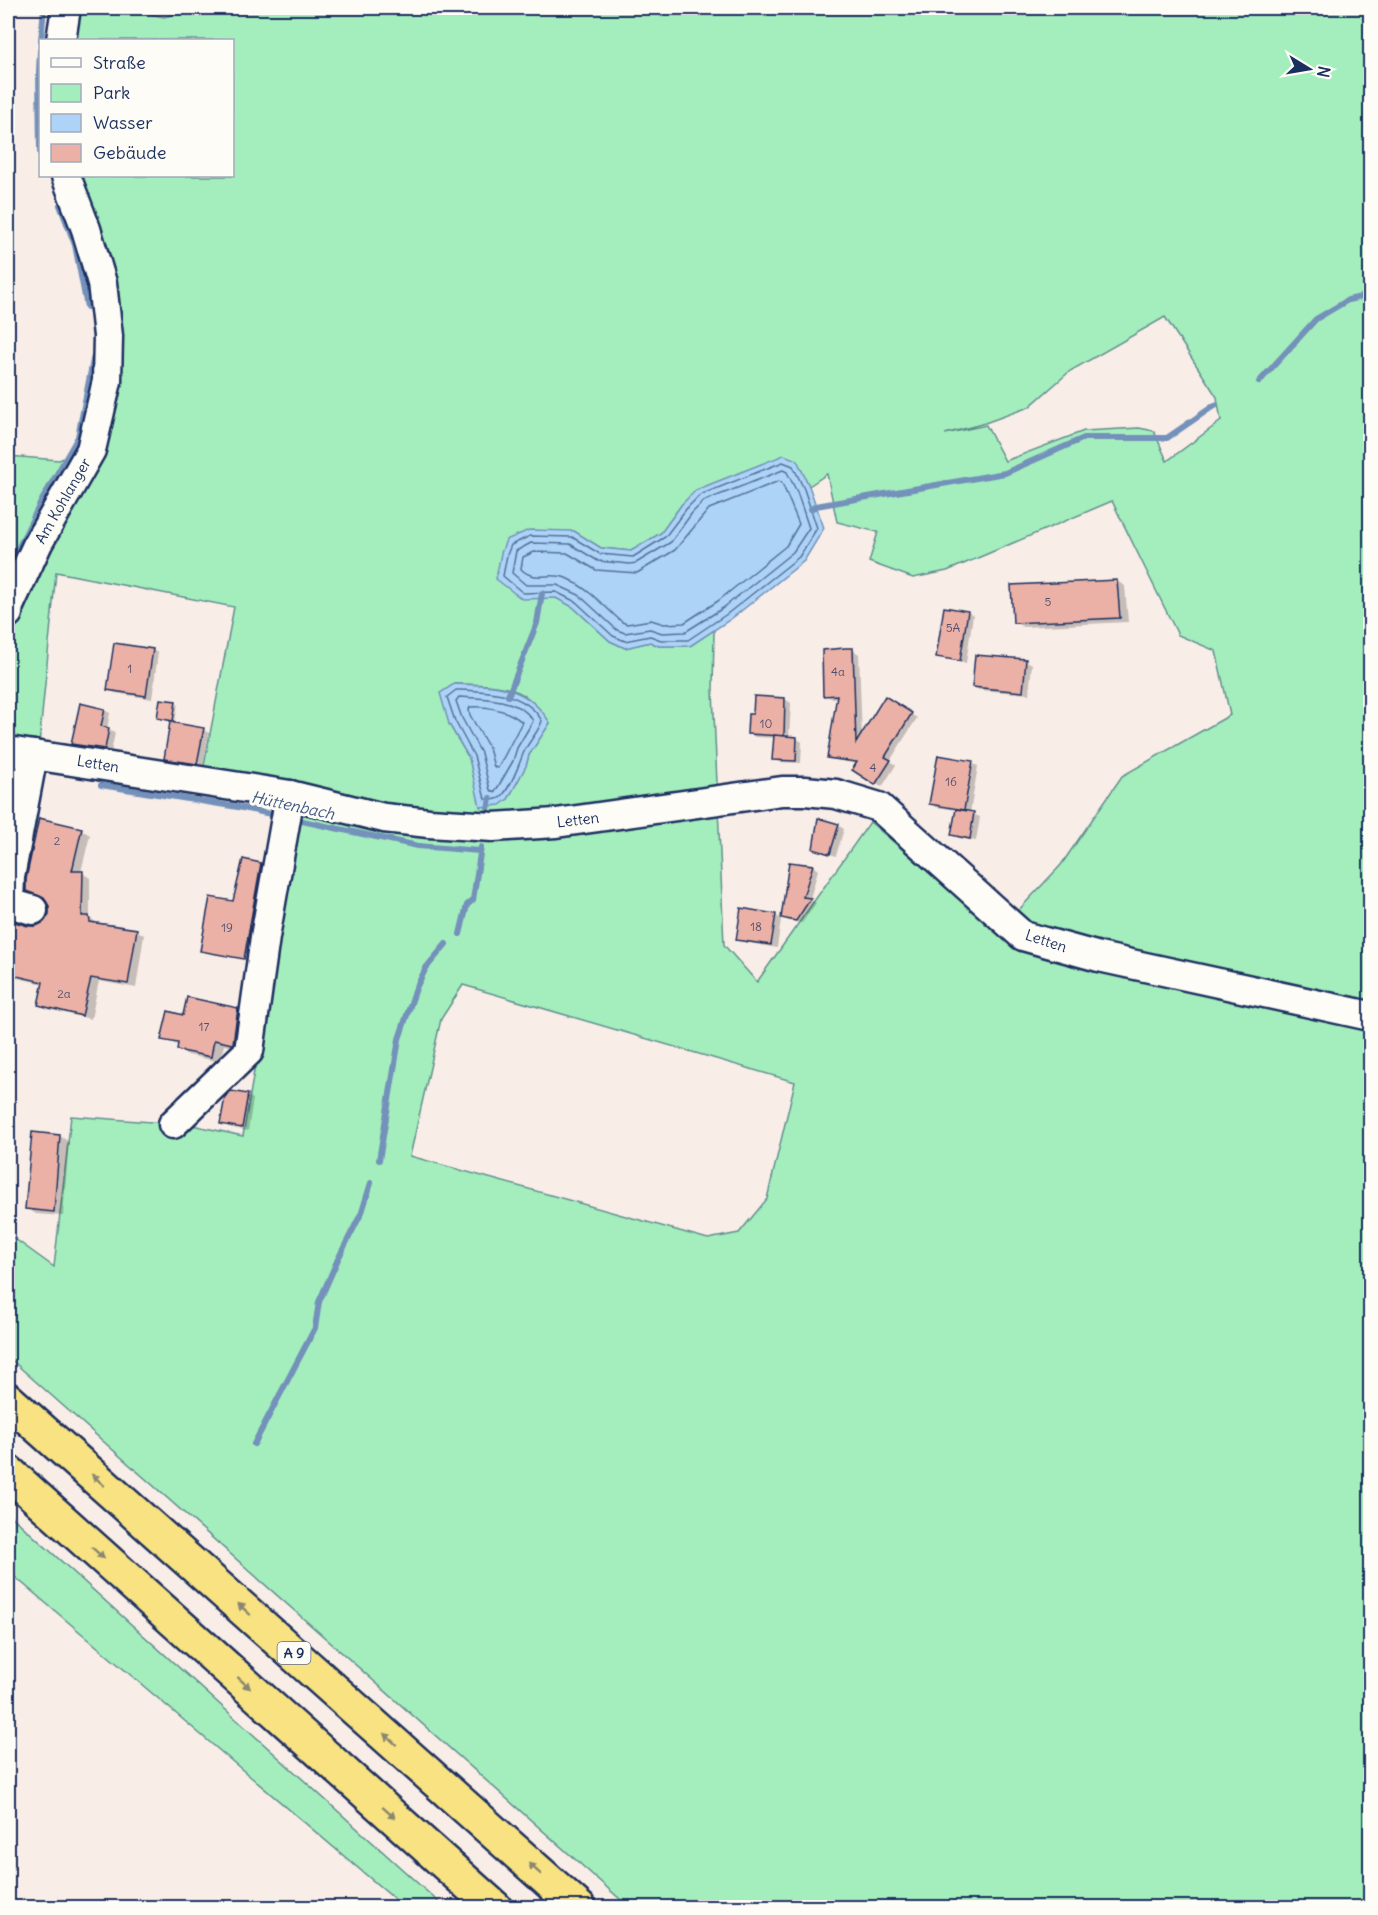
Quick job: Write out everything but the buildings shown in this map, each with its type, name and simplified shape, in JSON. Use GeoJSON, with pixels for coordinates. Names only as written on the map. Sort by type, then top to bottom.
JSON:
{"type":"FeatureCollection","features":[{"type":"Feature","properties":{"kind":"highway","name":"A 9"},"geometry":{"type":"LineString","coordinates":[[8,1400],[579,1908]]}},
{"type":"Feature","properties":{"kind":"highway"},"geometry":{"type":"LineString","coordinates":[[8,1472],[495,1908]]}},
{"type":"Feature","properties":{"kind":"street"},"geometry":{"type":"LineString","coordinates":[[62,39],[66,8]]}},
{"type":"Feature","properties":{"kind":"street","name":"Am Kohlanger"},"geometry":{"type":"LineString","coordinates":[[8,613],[9,606],[38,543],[91,450],[107,381],[108,336],[102,283],[86,229],[66,177]]}},
{"type":"Feature","properties":{"kind":"street"},"geometry":{"type":"LineString","coordinates":[[20,753],[9,903],[33,910]]}},
{"type":"Feature","properties":{"kind":"street","name":"Letten"},"geometry":{"type":"LineString","coordinates":[[20,753],[290,795],[384,818],[493,827],[556,823],[782,791],[836,795],[879,807],[1023,936],[1099,957],[1371,1016]]}},
{"type":"Feature","properties":{"kind":"street"},"geometry":{"type":"LineString","coordinates":[[172,1124],[249,1051],[265,937],[290,795]]}},
{"type":"Feature","properties":{"kind":"green space"},"geometry":{"type":"Polygon","coordinates":[[[72,8],[125,8],[164,17],[197,8],[1370,8],[1370,1907],[629,1907],[8,1357],[8,1234],[54,1267],[71,1116],[192,1125],[243,1136],[299,807],[200,787],[234,607],[56,572],[39,745],[8,740],[8,456],[59,460],[101,443],[113,388],[73,177],[234,177],[234,39],[70,39],[72,8]],[[1165,317],[1070,371],[1029,407],[945,434],[986,425],[1005,461],[1084,431],[1139,428],[1154,431],[1167,461],[1221,421],[1217,397],[1165,317]],[[797,461],[682,504],[661,533],[631,551],[601,548],[574,531],[540,598],[556,598],[573,607],[610,641],[625,648],[650,642],[659,646],[690,646],[714,630],[713,691],[724,945],[757,982],[870,822],[1017,947],[1014,915],[1061,865],[1122,776],[1230,715],[1216,651],[1178,635],[1112,501],[947,571],[913,578],[869,562],[878,532],[837,522],[827,474],[809,486],[797,461]],[[454,684],[449,724],[469,758],[481,807],[508,799],[526,766],[529,755],[550,723],[531,700],[512,689],[492,685],[454,684]],[[463,985],[441,1019],[410,1156],[708,1239],[739,1233],[767,1199],[795,1082],[463,985]]]}},
{"type":"Feature","properties":{"kind":"green space"},"geometry":{"type":"Polygon","coordinates":[[[8,1513],[444,1907],[404,1907],[8,1571],[8,1513]]]}},
{"type":"Feature","properties":{"kind":"water"},"geometry":{"type":"Polygon","coordinates":[[[784,455],[797,460],[824,528],[804,561],[731,619],[690,646],[659,646],[650,642],[625,648],[610,641],[573,607],[556,598],[522,599],[496,579],[506,540],[529,530],[574,531],[601,548],[631,551],[661,533],[682,504],[696,490],[784,455]]]}},
{"type":"Feature","properties":{"kind":"water"},"geometry":{"type":"Polygon","coordinates":[[[454,684],[508,689],[531,701],[550,723],[529,755],[526,766],[508,799],[500,805],[480,807],[469,758],[449,724],[440,693],[454,684]]]}},
{"type":"Feature","properties":{"kind":"waterway"},"geometry":{"type":"LineString","coordinates":[[41,39],[44,8]]}},
{"type":"Feature","properties":{"kind":"waterway"},"geometry":{"type":"LineString","coordinates":[[60,205],[75,245],[87,307]]}},
{"type":"Feature","properties":{"kind":"waterway"},"geometry":{"type":"LineString","coordinates":[[1259,382],[1316,319],[1348,300],[1370,295]]}},
{"type":"Feature","properties":{"kind":"waterway"},"geometry":{"type":"LineString","coordinates":[[8,569],[41,502],[78,437],[94,355]]}},
{"type":"Feature","properties":{"kind":"waterway"},"geometry":{"type":"LineString","coordinates":[[811,509],[816,506],[1005,473],[1084,438],[1167,438],[1215,405]]}},
{"type":"Feature","properties":{"kind":"waterway"},"geometry":{"type":"LineString","coordinates":[[508,696],[537,623],[542,593]]}},
{"type":"Feature","properties":{"kind":"waterway","name":"Hüttenbach"},"geometry":{"type":"LineString","coordinates":[[101,785],[280,816]]}},
{"type":"Feature","properties":{"kind":"waterway"},"geometry":{"type":"LineString","coordinates":[[486,820],[490,798]]}},
{"type":"Feature","properties":{"kind":"waterway","name":"Hüttenbach"},"geometry":{"type":"LineString","coordinates":[[293,819],[418,846],[480,851]]}},
{"type":"Feature","properties":{"kind":"waterway"},"geometry":{"type":"LineString","coordinates":[[460,934],[467,905],[473,900],[481,847]]}},
{"type":"Feature","properties":{"kind":"waterway"},"geometry":{"type":"LineString","coordinates":[[379,1160],[399,1039],[416,988],[426,968],[446,944]]}},
{"type":"Feature","properties":{"kind":"waterway"},"geometry":{"type":"LineString","coordinates":[[254,1444],[315,1328],[319,1302],[362,1212],[371,1183]]}}]}
